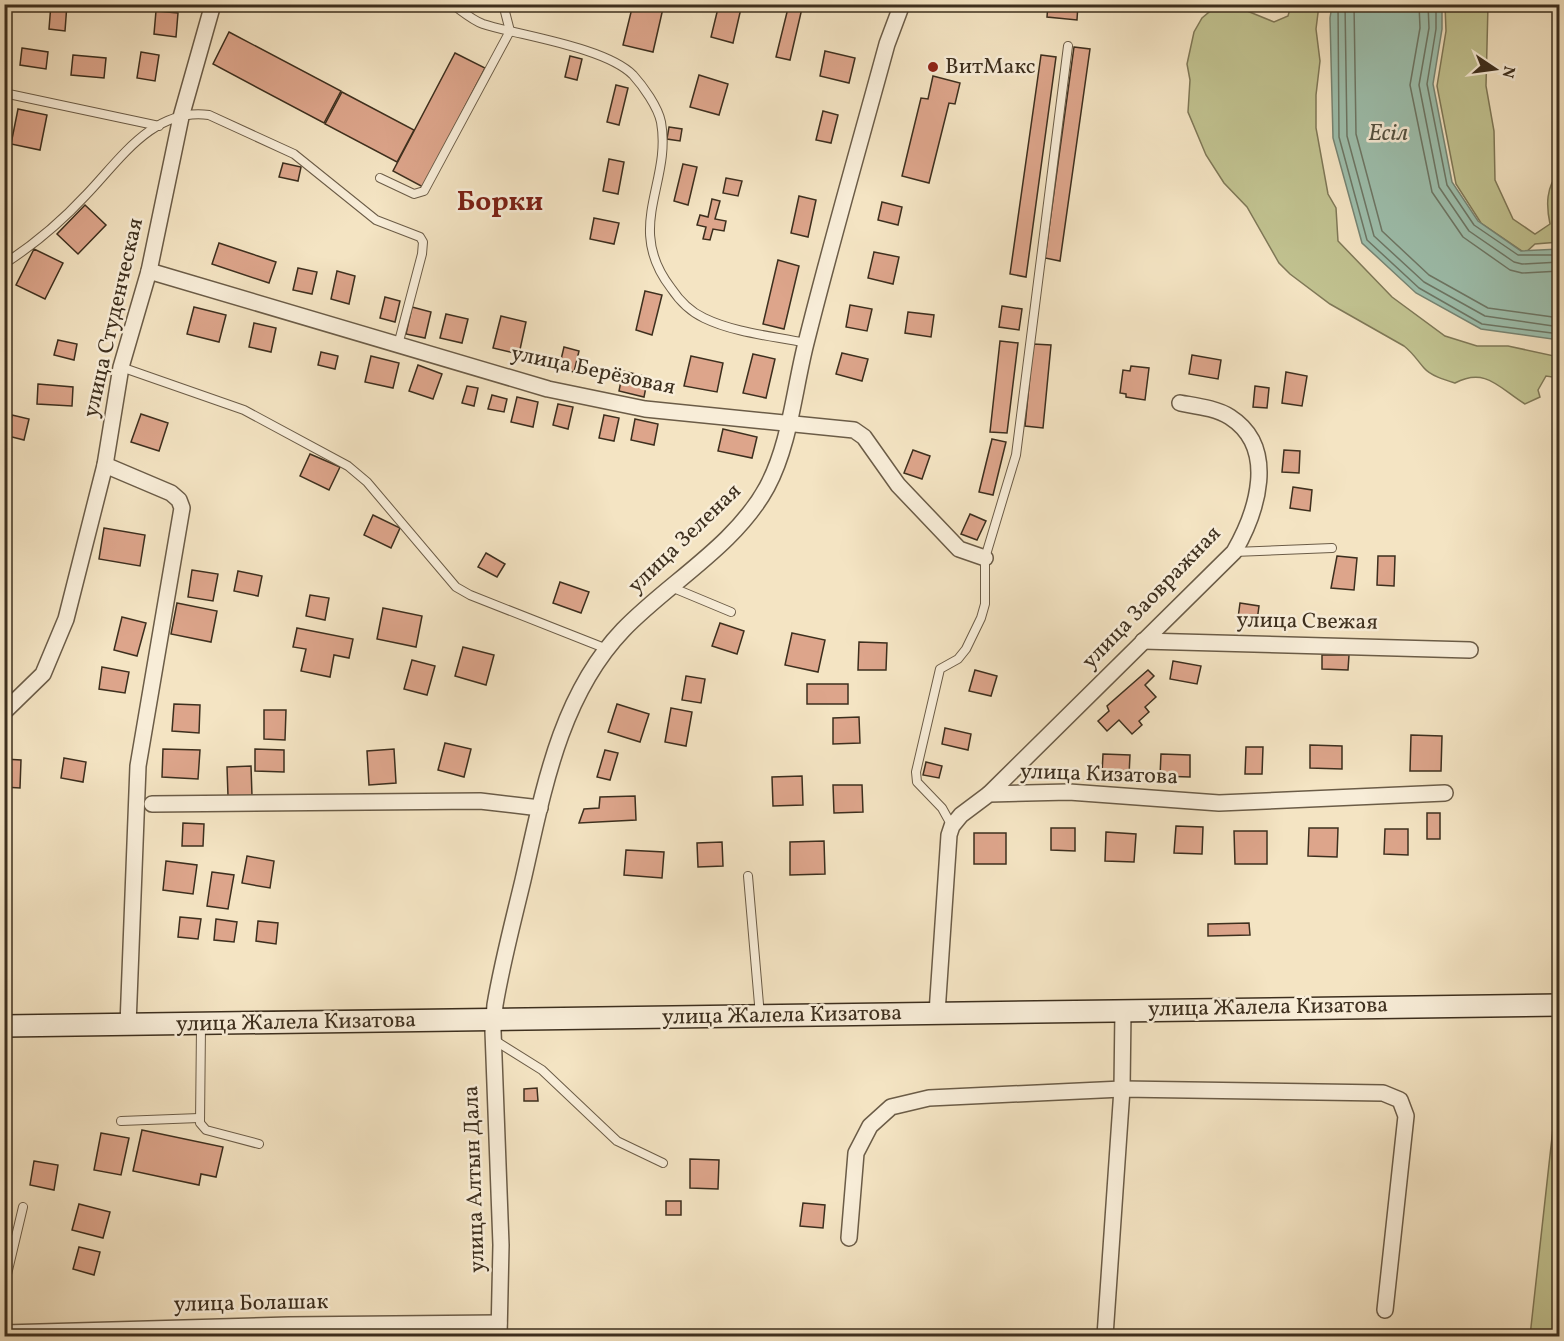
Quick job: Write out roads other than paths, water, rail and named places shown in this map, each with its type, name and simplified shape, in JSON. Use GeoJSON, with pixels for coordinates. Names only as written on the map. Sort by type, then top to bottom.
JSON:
{"type":"FeatureCollection","features":[{"type":"Feature","properties":{"kind":"main road","name":"улица Жалела Кизатова"},"geometry":{"type":"LineString","coordinates":[[4,1026],[201,1025],[493,1030],[760,1017],[1560,1005]]}},
{"type":"Feature","properties":{"kind":"street","name":"улица Студенческая"},"geometry":{"type":"LineString","coordinates":[[4,712],[43,674],[66,619],[105,465],[121,367],[149,271],[181,117],[213,4]]}},
{"type":"Feature","properties":{"kind":"street","name":"улица Зеленая"},"geometry":{"type":"LineString","coordinates":[[493,1030],[497,992],[540,808],[568,715],[588,674],[624,629],[748,515],[766,488],[776,466],[806,343],[887,44],[902,4]]}},
{"type":"Feature","properties":{"kind":"street","name":"улица Берёзовая"},"geometry":{"type":"LineString","coordinates":[[149,271],[548,389],[645,409],[854,430],[864,437],[898,485],[959,549],[985,558]]}},
{"type":"Feature","properties":{"kind":"street","name":"улица Заовражная"},"geometry":{"type":"LineString","coordinates":[[989,794],[1234,552],[1252,518],[1258,494],[1257,455],[1251,439],[1229,417],[1180,402]]}},
{"type":"Feature","properties":{"kind":"street"},"geometry":{"type":"LineString","coordinates":[[105,465],[171,493],[182,508],[138,766],[128,1025]]}},
{"type":"Feature","properties":{"kind":"street","name":"улица Свежая"},"geometry":{"type":"LineString","coordinates":[[1143,641],[1470,650]]}},
{"type":"Feature","properties":{"kind":"street","name":"улица Кизатова"},"geometry":{"type":"LineString","coordinates":[[952,826],[961,815],[989,794],[1069,792],[1219,803],[1445,793]]}},
{"type":"Feature","properties":{"kind":"street"},"geometry":{"type":"LineString","coordinates":[[152,804],[480,801],[540,808]]}},
{"type":"Feature","properties":{"kind":"street"},"geometry":{"type":"LineString","coordinates":[[937,1013],[947,854],[952,826]]}},
{"type":"Feature","properties":{"kind":"street"},"geometry":{"type":"LineString","coordinates":[[1105,1336],[1122,1089],[1123,1010]]}},
{"type":"Feature","properties":{"kind":"street","name":"улица Алтын Дала"},"geometry":{"type":"LineString","coordinates":[[493,1030],[501,1245],[499,1330]]}},
{"type":"Feature","properties":{"kind":"street"},"geometry":{"type":"LineString","coordinates":[[849,1238],[856,1153],[870,1125],[891,1107],[929,1098],[1122,1089],[1383,1093],[1400,1100],[1406,1116],[1385,1310]]}},
{"type":"Feature","properties":{"kind":"street","name":"улица Болашак"},"geometry":{"type":"LineString","coordinates":[[4,1333],[499,1330]]}},
{"type":"Feature","properties":{"kind":"lane"},"geometry":{"type":"LineString","coordinates":[[452,4],[480,23],[604,59],[631,74],[646,93],[661,120],[662,150],[648,224],[650,242],[662,277],[680,301],[703,318],[735,328],[806,343]]}},
{"type":"Feature","properties":{"kind":"lane"},"geometry":{"type":"LineString","coordinates":[[380,178],[414,194],[424,191],[510,31],[503,4]]}},
{"type":"Feature","properties":{"kind":"lane"},"geometry":{"type":"LineString","coordinates":[[952,826],[942,808],[917,782],[916,772],[940,669],[958,659],[966,649],[985,604],[985,558],[1016,455],[1068,46]]}},
{"type":"Feature","properties":{"kind":"lane"},"geometry":{"type":"LineString","coordinates":[[4,93],[159,126]]}},
{"type":"Feature","properties":{"kind":"lane"},"geometry":{"type":"LineString","coordinates":[[4,264],[39,241],[87,194],[125,149],[159,126],[181,117],[195,113],[209,115],[294,154],[376,220],[420,237],[423,242],[422,254],[398,345]]}},
{"type":"Feature","properties":{"kind":"lane"},"geometry":{"type":"LineString","coordinates":[[121,367],[244,410],[348,466],[367,482],[456,587],[607,649]]}},
{"type":"Feature","properties":{"kind":"lane"},"geometry":{"type":"LineString","coordinates":[[1234,552],[1332,549]]}},
{"type":"Feature","properties":{"kind":"lane"},"geometry":{"type":"LineString","coordinates":[[671,587],[731,612]]}},
{"type":"Feature","properties":{"kind":"lane"},"geometry":{"type":"LineString","coordinates":[[748,876],[760,1017]]}},
{"type":"Feature","properties":{"kind":"lane"},"geometry":{"type":"LineString","coordinates":[[201,1025],[199,1118],[206,1130],[259,1144]]}},
{"type":"Feature","properties":{"kind":"lane"},"geometry":{"type":"LineString","coordinates":[[493,1030],[542,1070],[617,1141],[663,1163]]}},
{"type":"Feature","properties":{"kind":"lane"},"geometry":{"type":"LineString","coordinates":[[121,1121],[199,1118]]}},
{"type":"Feature","properties":{"kind":"lane"},"geometry":{"type":"LineString","coordinates":[[4,1287],[23,1207]]}},
{"type":"Feature","properties":{"kind":"water","name":"Есіл"},"geometry":{"type":"Polygon","coordinates":[[[1332,5],[1442,5],[1442,29],[1433,84],[1452,182],[1478,221],[1521,251],[1559,249],[1559,340],[1481,329],[1416,293],[1362,243],[1333,138],[1330,18],[1332,5]]]}},
{"type":"Feature","properties":{"kind":"place","name":"ВитМакс"},"geometry":{"type":"Point","coordinates":[933,67]}},
{"type":"Feature","properties":{"kind":"district","name":"Борки"},"geometry":{"type":"Point","coordinates":[500,202]}}]}
